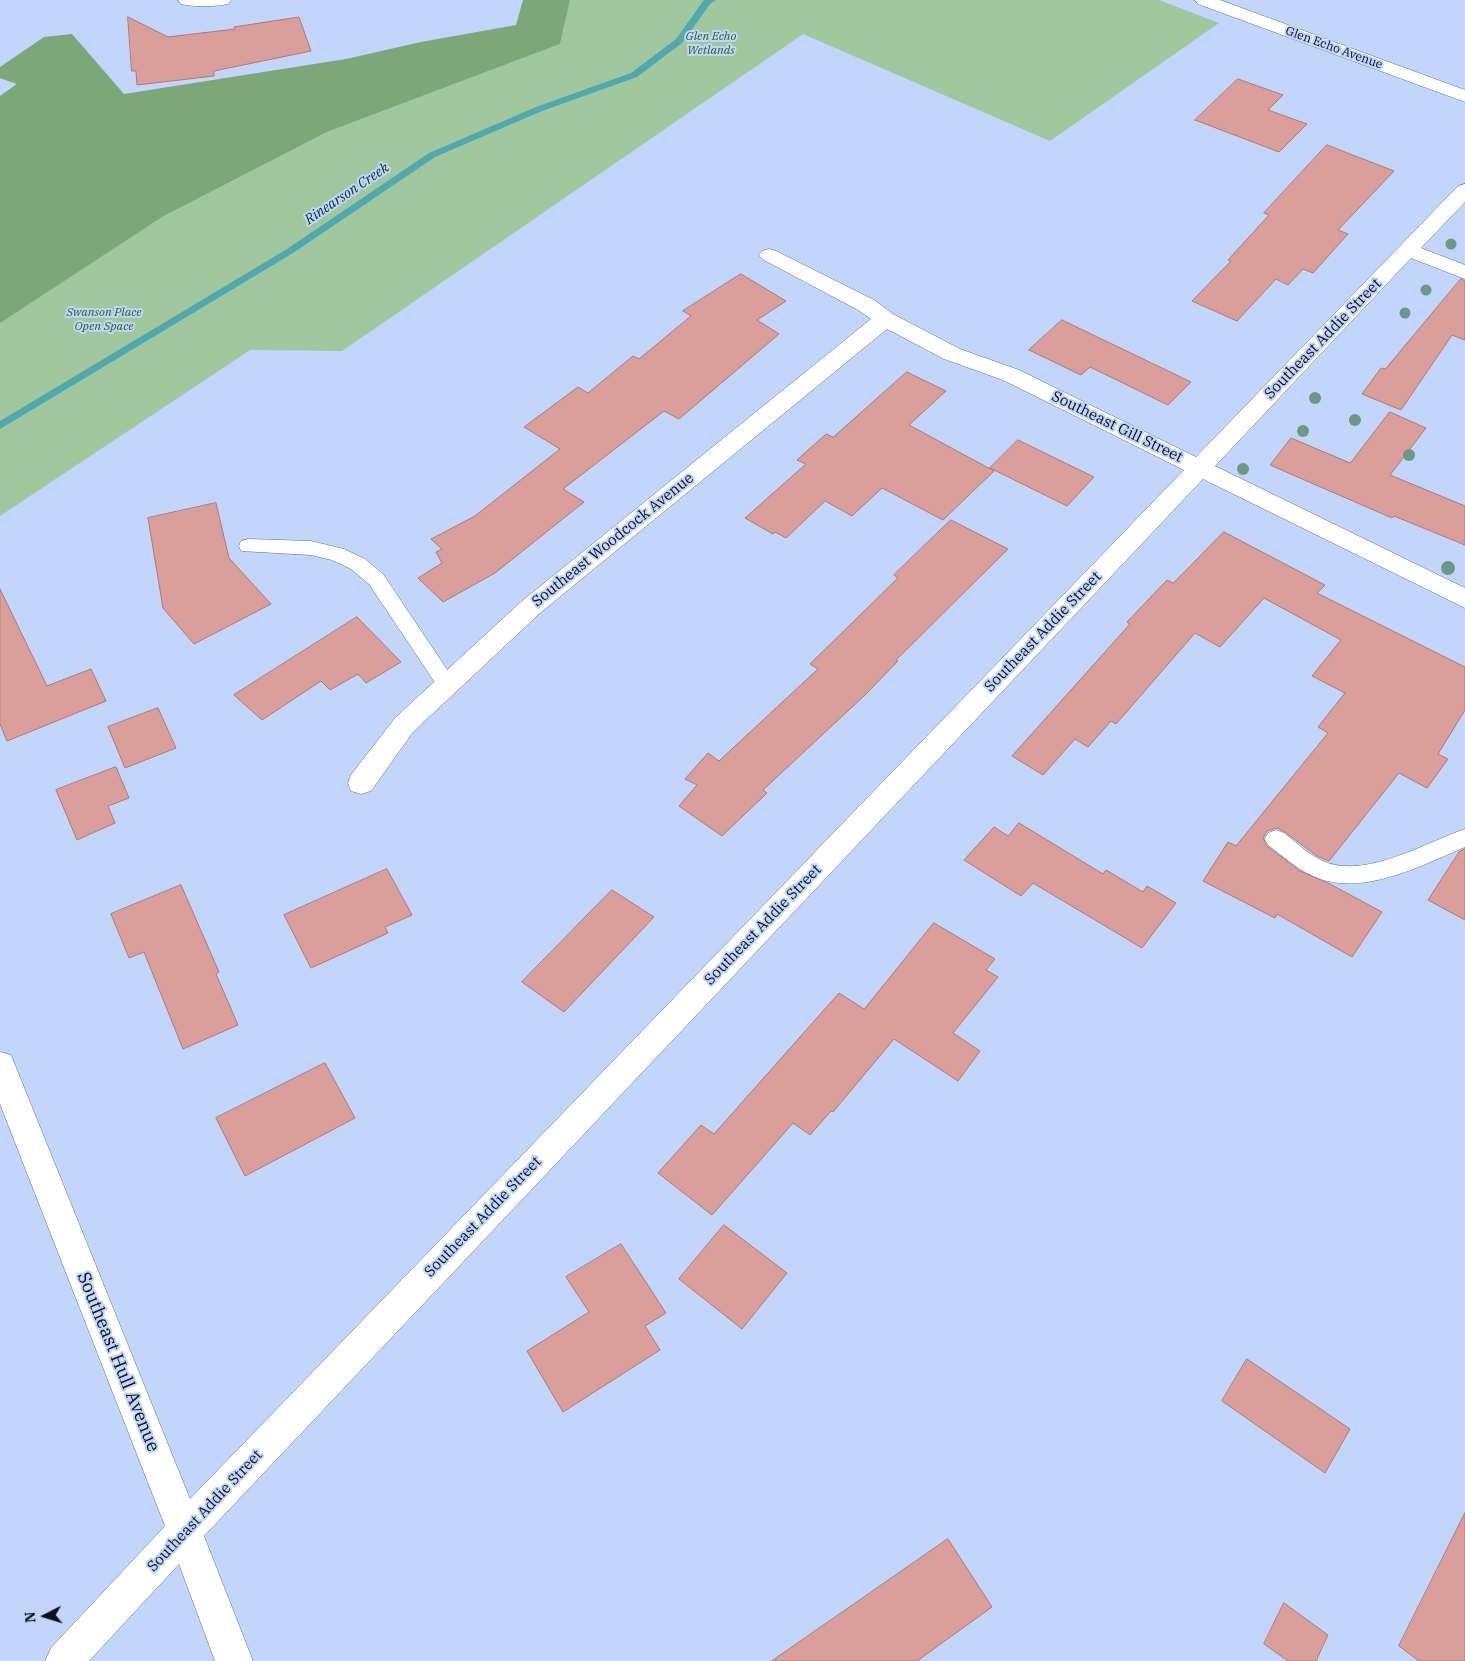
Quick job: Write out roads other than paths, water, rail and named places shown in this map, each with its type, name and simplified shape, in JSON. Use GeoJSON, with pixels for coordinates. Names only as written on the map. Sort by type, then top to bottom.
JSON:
{"type":"FeatureCollection","features":[{"type":"Feature","properties":{"kind":"street"},"geometry":{"type":"LineString","coordinates":[[187,0],[222,0]]}},
{"type":"Feature","properties":{"kind":"street","name":"Glen Echo Avenue"},"geometry":{"type":"LineString","coordinates":[[1204,0],[1465,96]]}},
{"type":"Feature","properties":{"kind":"street","name":"Southeast Addie Street"},"geometry":{"type":"LineString","coordinates":[[64,1661],[222,1491],[1465,190]]}},
{"type":"Feature","properties":{"kind":"street"},"geometry":{"type":"LineString","coordinates":[[1409,250],[1465,273]]}},
{"type":"Feature","properties":{"kind":"street","name":"Southeast Gill Street"},"geometry":{"type":"LineString","coordinates":[[769,255],[866,305],[885,318],[952,354],[1011,375],[1201,467],[1465,599]]}},
{"type":"Feature","properties":{"kind":"street","name":"Southeast Woodcock Avenue"},"geometry":{"type":"LineString","coordinates":[[360,783],[404,725],[531,607],[885,318]]}},
{"type":"Feature","properties":{"kind":"street","name":"Southeast Hull Avenue"},"geometry":{"type":"LineString","coordinates":[[0,1065],[185,1532],[234,1661]]}},
{"type":"Feature","properties":{"kind":"lane"},"geometry":{"type":"LineString","coordinates":[[248,546],[311,548],[337,554],[358,564],[376,580],[447,685]]}},
{"type":"Feature","properties":{"kind":"lane"},"geometry":{"type":"LineString","coordinates":[[1276,838],[1321,870],[1339,874],[1383,871],[1465,838]]}},
{"type":"Feature","properties":{"kind":"waterway","name":"Rinearson Creek"},"geometry":{"type":"LineString","coordinates":[[0,426],[290,251],[432,155],[539,109],[634,75],[679,41],[707,2],[712,0]]}},
{"type":"Feature","properties":{"kind":"park label","name":"Glen Echo Wetlands"},"geometry":{"type":"Point","coordinates":[711,44]}},
{"type":"Feature","properties":{"kind":"park label","name":"Swanson Place Open Space"},"geometry":{"type":"Point","coordinates":[104,320]}}]}
